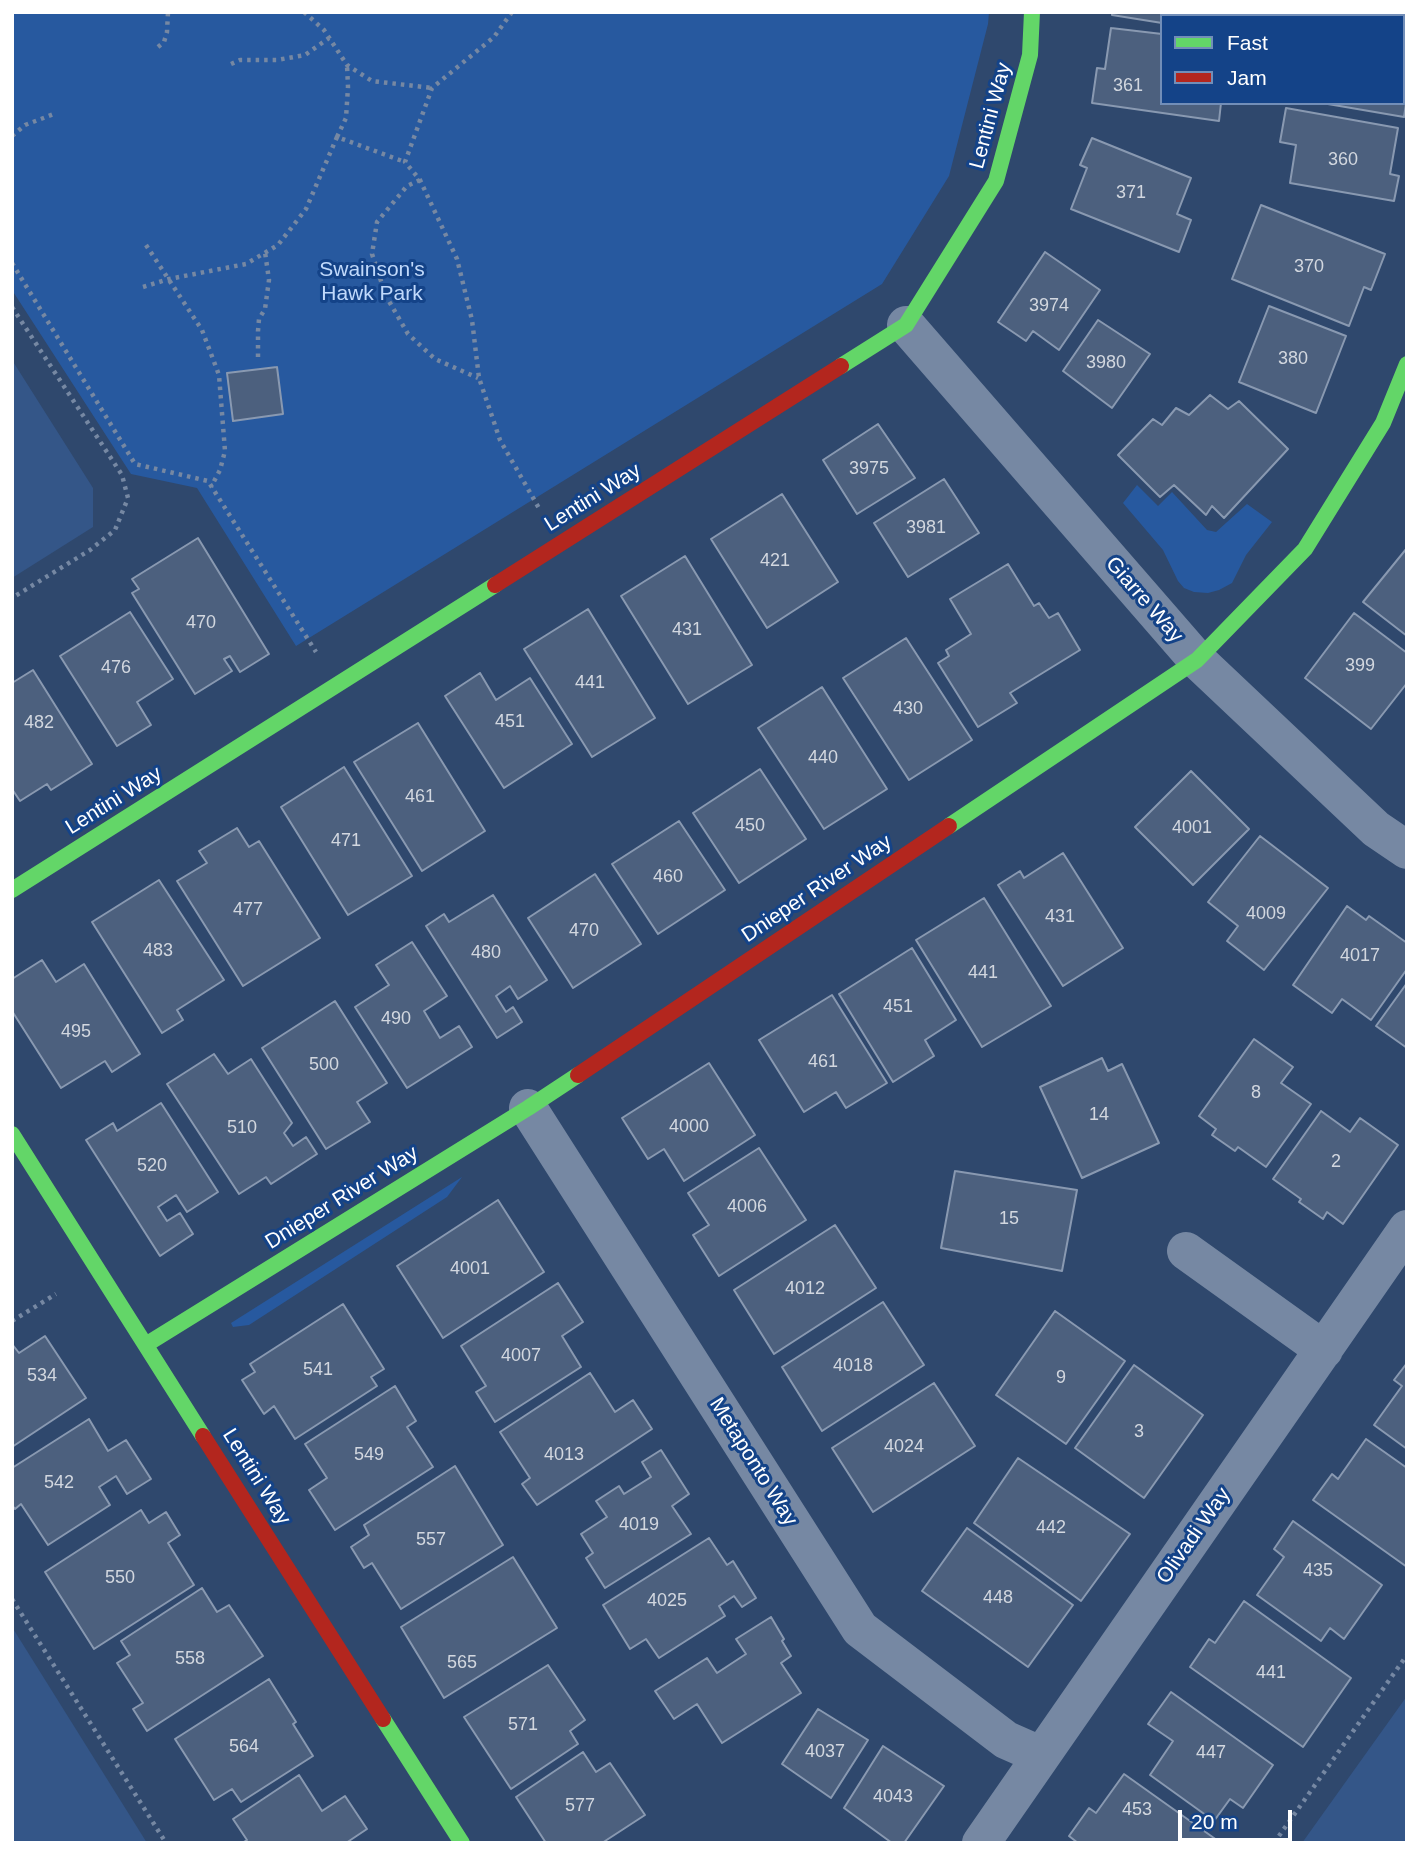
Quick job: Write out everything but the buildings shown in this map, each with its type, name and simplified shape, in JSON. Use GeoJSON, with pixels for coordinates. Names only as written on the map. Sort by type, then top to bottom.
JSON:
{"type":"FeatureCollection","features":[{"type":"Feature","properties":{"kind":"street","name":"Lentini Way"},"geometry":{"type":"LineString","coordinates":[[12,890],[906,325],[996,181],[1030,55],[1032,12]]}},
{"type":"Feature","properties":{"kind":"street","name":"Giarre Way"},"geometry":{"type":"LineString","coordinates":[[906,325],[1197,660],[1376,829],[1407,850]]}},
{"type":"Feature","properties":{"kind":"street","name":"Dnieper River Way"},"geometry":{"type":"LineString","coordinates":[[147,1344],[528,1108],[1197,660],[1305,549],[1383,422],[1407,364]]}},
{"type":"Feature","properties":{"kind":"street","name":"Metaponto Way"},"geometry":{"type":"LineString","coordinates":[[528,1108],[860,1629],[1006,1740],[1040,1755]]}},
{"type":"Feature","properties":{"kind":"street","name":"Lentini Way"},"geometry":{"type":"LineString","coordinates":[[12,1134],[462,1843]]}},
{"type":"Feature","properties":{"kind":"street","name":"Olivadi Way"},"geometry":{"type":"LineString","coordinates":[[981,1843],[1407,1229]]}},
{"type":"Feature","properties":{"kind":"street"},"geometry":{"type":"LineString","coordinates":[[1186,1251],[1324,1350]]}},
{"type":"Feature","properties":{"kind":"path"},"geometry":{"type":"LineString","coordinates":[[158,47],[164,42],[167,32],[168,12]]}},
{"type":"Feature","properties":{"kind":"path"},"geometry":{"type":"LineString","coordinates":[[304,12],[324,30],[347,65],[372,81],[432,88]]}},
{"type":"Feature","properties":{"kind":"path"},"geometry":{"type":"LineString","coordinates":[[405,162],[432,88],[494,37],[512,12]]}},
{"type":"Feature","properties":{"kind":"path"},"geometry":{"type":"LineString","coordinates":[[231,64],[240,60],[277,60],[305,55],[329,38]]}},
{"type":"Feature","properties":{"kind":"path"},"geometry":{"type":"LineString","coordinates":[[143,287],[169,279],[246,264],[278,245],[306,209],[346,118],[347,65]]}},
{"type":"Feature","properties":{"kind":"path"},"geometry":{"type":"LineString","coordinates":[[12,136],[25,125],[54,114]]}},
{"type":"Feature","properties":{"kind":"path"},"geometry":{"type":"LineString","coordinates":[[337,137],[405,162],[421,180],[457,259],[472,320],[479,379],[500,440],[541,511]]}},
{"type":"Feature","properties":{"kind":"path"},"geometry":{"type":"LineString","coordinates":[[421,180],[407,187],[377,222],[372,254],[386,296],[408,334],[435,359],[479,379]]}},
{"type":"Feature","properties":{"kind":"path"},"geometry":{"type":"LineString","coordinates":[[146,245],[202,330],[219,375],[225,451],[220,470],[211,486]]}},
{"type":"Feature","properties":{"kind":"path"},"geometry":{"type":"LineString","coordinates":[[258,357],[259,319],[265,309],[269,280],[265,252]]}},
{"type":"Feature","properties":{"kind":"path"},"geometry":{"type":"LineString","coordinates":[[12,262],[135,464],[208,481],[316,652]]}},
{"type":"Feature","properties":{"kind":"path"},"geometry":{"type":"LineString","coordinates":[[12,307],[122,475],[128,498],[115,530],[90,550],[12,598]]}},
{"type":"Feature","properties":{"kind":"path"},"geometry":{"type":"LineString","coordinates":[[12,1321],[56,1294]]}},
{"type":"Feature","properties":{"kind":"path"},"geometry":{"type":"LineString","coordinates":[[12,1600],[166,1843]]}},
{"type":"Feature","properties":{"kind":"path"},"geometry":{"type":"LineString","coordinates":[[1274,1843],[1407,1655]]}},
{"type":"Feature","properties":{"kind":"green space","name":"Swainson's Hawk Park"},"geometry":{"type":"Polygon","coordinates":[[[12,12],[989,12],[949,176],[882,284],[296,646],[197,488],[131,474],[12,290],[12,12]]]}},
{"type":"Feature","properties":{"kind":"green space"},"geometry":{"type":"Polygon","coordinates":[[[1137,485],[1158,506],[1172,492],[1207,530],[1216,532],[1247,504],[1272,522],[1246,555],[1232,583],[1208,593],[1194,592],[1184,588],[1178,581],[1163,550],[1123,503],[1137,485]]]}},
{"type":"Feature","properties":{"kind":"green space"},"geometry":{"type":"Polygon","coordinates":[[[462,1177],[447,1197],[249,1325],[233,1327],[231,1323],[462,1177]]]}},
{"type":"Feature","properties":{"kind":"shaded area"},"geometry":{"type":"Polygon","coordinates":[[[12,360],[93,488],[93,527],[12,578],[12,360]]]}},
{"type":"Feature","properties":{"kind":"shaded area"},"geometry":{"type":"Polygon","coordinates":[[[12,1627],[147,1843],[12,1843],[12,1627]]]}},
{"type":"Feature","properties":{"kind":"shaded area"},"geometry":{"type":"Polygon","coordinates":[[[1407,1696],[1407,1843],[1302,1843],[1407,1696]]]}},
{"type":"Feature","properties":{"kind":"traffic: fast"},"geometry":{"type":"LineString","coordinates":[[841,366],[906,325],[996,181],[1030,55],[1032,12]]}},
{"type":"Feature","properties":{"kind":"traffic: fast"},"geometry":{"type":"LineString","coordinates":[[949,826],[1197,660],[1305,549],[1383,423],[1407,364]]}},
{"type":"Feature","properties":{"kind":"traffic: fast"},"geometry":{"type":"LineString","coordinates":[[12,890],[495,585]]}},
{"type":"Feature","properties":{"kind":"traffic: fast"},"geometry":{"type":"LineString","coordinates":[[147,1344],[578,1075]]}},
{"type":"Feature","properties":{"kind":"traffic: fast"},"geometry":{"type":"LineString","coordinates":[[12,1134],[203,1436]]}},
{"type":"Feature","properties":{"kind":"traffic: fast"},"geometry":{"type":"LineString","coordinates":[[383,1719],[462,1843]]}},
{"type":"Feature","properties":{"kind":"traffic: jam"},"geometry":{"type":"LineString","coordinates":[[495,585],[841,366]]}},
{"type":"Feature","properties":{"kind":"traffic: jam"},"geometry":{"type":"LineString","coordinates":[[578,1075],[949,826]]}},
{"type":"Feature","properties":{"kind":"traffic: jam"},"geometry":{"type":"LineString","coordinates":[[203,1436],[383,1719]]}}]}
